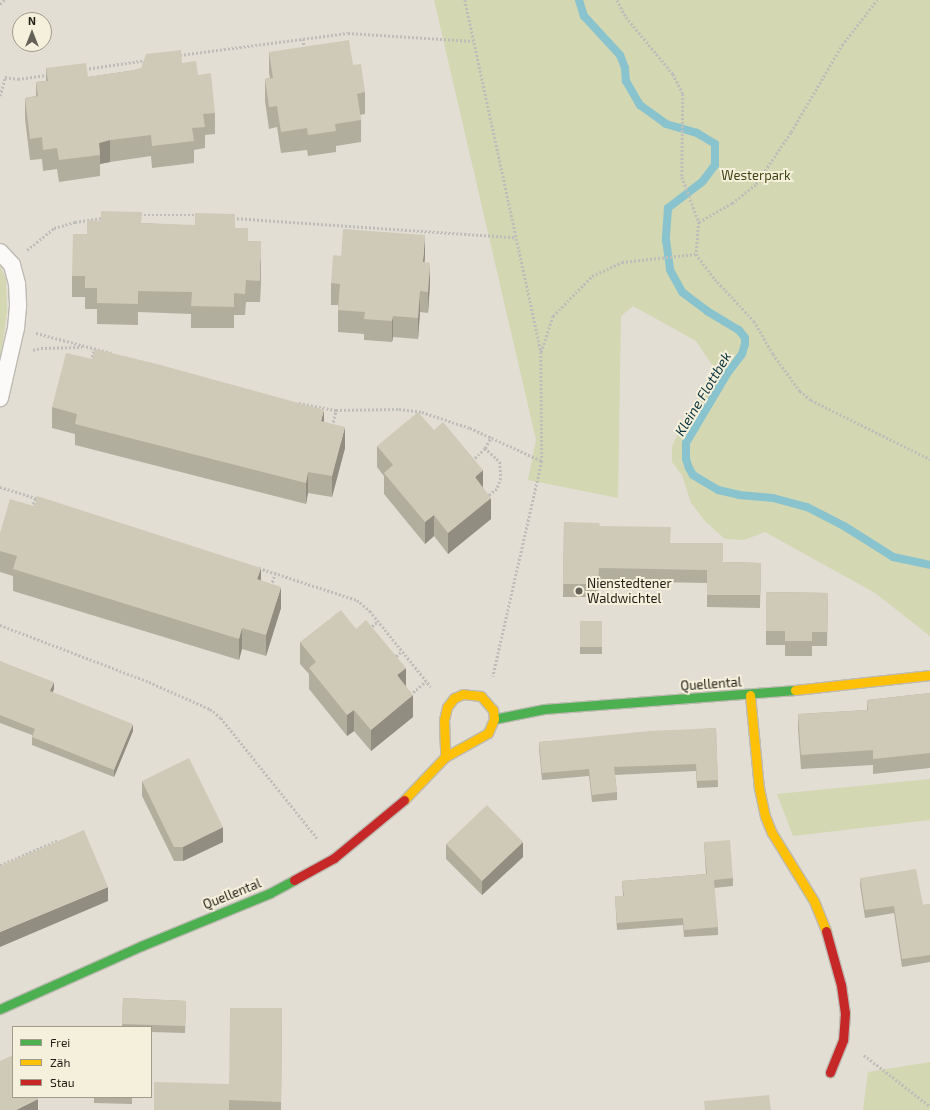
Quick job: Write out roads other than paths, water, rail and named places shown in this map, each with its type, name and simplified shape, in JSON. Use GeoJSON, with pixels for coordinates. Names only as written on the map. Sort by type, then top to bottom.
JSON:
{"type":"FeatureCollection","features":[{"type":"Feature","properties":{"kind":"street","name":"Quellental"},"geometry":{"type":"LineString","coordinates":[[0,1009],[305,876],[365,835],[413,791],[445,757],[488,733],[494,719],[544,709],[750,695],[930,675]]}},
{"type":"Feature","properties":{"kind":"street"},"geometry":{"type":"LineString","coordinates":[[445,757],[444,720],[447,707],[454,698],[468,694],[481,696],[493,710],[494,719]]}},
{"type":"Feature","properties":{"kind":"street"},"geometry":{"type":"LineString","coordinates":[[750,695],[759,788],[765,816],[772,833],[814,901],[826,926],[841,986],[844,1013],[843,1040],[830,1073]]}},
{"type":"Feature","properties":{"kind":"lane"},"geometry":{"type":"LineString","coordinates":[[0,252],[12,265],[17,284],[16,328],[0,398]]}},
{"type":"Feature","properties":{"kind":"waterway","name":"Kleine Flottbek"},"geometry":{"type":"LineString","coordinates":[[579,0],[584,16],[620,55],[625,68],[626,81],[640,105],[666,124],[697,133],[715,144],[715,165],[702,182],[668,208],[666,240],[670,270],[682,292],[707,311],[739,330],[745,338],[745,344],[742,354],[727,374],[686,443],[686,459],[693,475],[718,490],[739,495],[773,498],[807,507],[844,526],[893,557],[930,565]]}},
{"type":"Feature","properties":{"kind":"place","name":"Nienstedtener Waldwichtel"},"geometry":{"type":"Point","coordinates":[579,591]}},
{"type":"Feature","properties":{"kind":"park label","name":"Westerpark"},"geometry":{"type":"Point","coordinates":[756,175]}}]}
